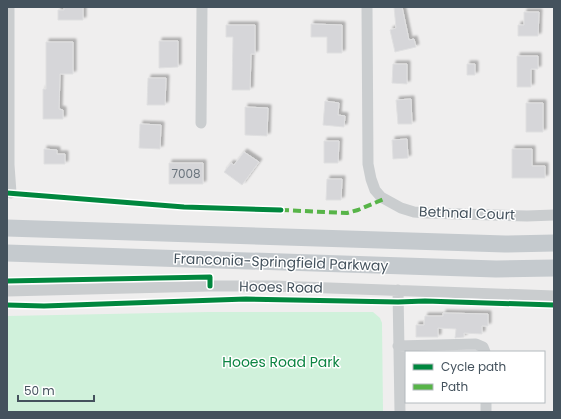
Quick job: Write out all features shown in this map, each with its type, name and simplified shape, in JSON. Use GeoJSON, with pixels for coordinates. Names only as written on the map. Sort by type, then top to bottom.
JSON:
{"type":"FeatureCollection","features":[{"type":"Feature","properties":{"kind":"main road","name":"Franconia-Springfield Parkway"},"geometry":{"type":"LineString","coordinates":[[7,228],[505,244],[554,243]]}},
{"type":"Feature","properties":{"kind":"main road","name":"Franconia-Springfield Parkway"},"geometry":{"type":"LineString","coordinates":[[7,253],[496,269],[554,268]]}},
{"type":"Feature","properties":{"kind":"street"},"geometry":{"type":"LineString","coordinates":[[9,7],[9,165],[11,193]]}},
{"type":"Feature","properties":{"kind":"street"},"geometry":{"type":"LineString","coordinates":[[201,123],[202,7]]}},
{"type":"Feature","properties":{"kind":"street","name":"Bethnal Court"},"geometry":{"type":"LineString","coordinates":[[367,7],[368,164],[375,190],[388,202],[401,208],[427,213],[527,216],[554,215]]}},
{"type":"Feature","properties":{"kind":"street","name":"Hooes Road"},"geometry":{"type":"LineString","coordinates":[[7,291],[274,286],[554,296]]}},
{"type":"Feature","properties":{"kind":"street"},"geometry":{"type":"LineString","coordinates":[[398,290],[400,412]]}},
{"type":"Feature","properties":{"kind":"street"},"geometry":{"type":"LineString","coordinates":[[398,346],[476,344],[483,347],[485,351]]}},
{"type":"Feature","properties":{"kind":"green space","name":"Hooes Road Park"},"geometry":{"type":"Polygon","coordinates":[[[208,312],[373,312],[380,318],[382,323],[383,412],[7,412],[7,316],[208,312]]]}},
{"type":"Feature","properties":{"kind":"building"},"geometry":{"type":"Polygon","coordinates":[[[64,7],[83,7],[83,20],[58,20],[58,10],[64,10],[64,7]]]}},
{"type":"Feature","properties":{"kind":"building"},"geometry":{"type":"Polygon","coordinates":[[[394,7],[402,7],[409,40],[414,39],[416,47],[395,52],[390,30],[396,28],[394,7]]]}},
{"type":"Feature","properties":{"kind":"building"},"geometry":{"type":"Polygon","coordinates":[[[524,12],[539,12],[538,36],[518,36],[518,25],[524,25],[524,12]]]}},
{"type":"Feature","properties":{"kind":"building"},"geometry":{"type":"Polygon","coordinates":[[[311,24],[342,25],[342,53],[327,53],[327,37],[311,37],[311,24]]]}},
{"type":"Feature","properties":{"kind":"building"},"geometry":{"type":"Polygon","coordinates":[[[226,25],[255,25],[255,54],[251,54],[250,90],[232,90],[233,37],[226,37],[226,25]]]}},
{"type":"Feature","properties":{"kind":"building"},"geometry":{"type":"Polygon","coordinates":[[[159,41],[178,41],[178,67],[159,68],[159,41]]]}},
{"type":"Feature","properties":{"kind":"building"},"geometry":{"type":"Polygon","coordinates":[[[46,42],[73,42],[73,74],[60,74],[59,109],[63,110],[63,119],[43,119],[43,89],[46,89],[46,42]]]}},
{"type":"Feature","properties":{"kind":"building"},"geometry":{"type":"Polygon","coordinates":[[[517,56],[538,56],[538,69],[531,69],[531,87],[517,87],[517,56]]]}},
{"type":"Feature","properties":{"kind":"building"},"geometry":{"type":"Polygon","coordinates":[[[393,64],[407,64],[407,84],[392,83],[393,64]]]}},
{"type":"Feature","properties":{"kind":"building"},"geometry":{"type":"Polygon","coordinates":[[[467,64],[475,64],[475,75],[467,75],[467,64]]]}},
{"type":"Feature","properties":{"kind":"building"},"geometry":{"type":"Polygon","coordinates":[[[148,78],[166,78],[165,105],[147,105],[148,78]]]}},
{"type":"Feature","properties":{"kind":"building"},"geometry":{"type":"Polygon","coordinates":[[[411,99],[412,124],[398,124],[396,100],[411,99]]]}},
{"type":"Feature","properties":{"kind":"building"},"geometry":{"type":"Polygon","coordinates":[[[325,101],[339,103],[338,115],[345,116],[344,127],[323,125],[325,101]]]}},
{"type":"Feature","properties":{"kind":"building"},"geometry":{"type":"Polygon","coordinates":[[[526,103],[543,103],[543,132],[526,132],[526,103]]]}},
{"type":"Feature","properties":{"kind":"building"},"geometry":{"type":"Polygon","coordinates":[[[245,107],[268,108],[267,136],[245,135],[245,107]]]}},
{"type":"Feature","properties":{"kind":"building"},"geometry":{"type":"Polygon","coordinates":[[[140,124],[161,125],[160,149],[139,148],[140,124]]]}},
{"type":"Feature","properties":{"kind":"building"},"geometry":{"type":"Polygon","coordinates":[[[407,139],[408,158],[393,159],[392,140],[407,139]]]}},
{"type":"Feature","properties":{"kind":"building"},"geometry":{"type":"Polygon","coordinates":[[[324,141],[339,141],[338,163],[324,163],[324,141]]]}},
{"type":"Feature","properties":{"kind":"building"},"geometry":{"type":"Polygon","coordinates":[[[44,149],[57,150],[57,154],[65,154],[65,164],[44,164],[44,149]]]}},
{"type":"Feature","properties":{"kind":"building"},"geometry":{"type":"Polygon","coordinates":[[[512,149],[532,149],[532,166],[545,166],[545,178],[512,178],[512,149]]]}},
{"type":"Feature","properties":{"kind":"building"},"geometry":{"type":"Polygon","coordinates":[[[244,152],[259,162],[242,185],[224,172],[231,163],[234,165],[244,152]]]}},
{"type":"Feature","properties":{"kind":"building"},"geometry":{"type":"Polygon","coordinates":[[[169,163],[203,163],[203,184],[169,184],[169,163]]]}},
{"type":"Feature","properties":{"kind":"building"},"geometry":{"type":"Polygon","coordinates":[[[327,179],[342,179],[341,200],[326,200],[327,179]]]}},
{"type":"Feature","properties":{"kind":"building"},"geometry":{"type":"Polygon","coordinates":[[[443,313],[488,314],[488,326],[482,326],[482,334],[464,333],[464,337],[455,338],[456,329],[438,328],[438,337],[416,337],[416,325],[424,325],[425,316],[443,316],[443,313]]]}},
{"type":"Feature","properties":{"kind":"marked path"},"geometry":{"type":"LineString","coordinates":[[281,210],[347,213],[384,199]]}},
{"type":"Feature","properties":{"kind":"cycle path"},"geometry":{"type":"LineString","coordinates":[[7,193],[184,207],[281,210]]}},
{"type":"Feature","properties":{"kind":"cycle path"},"geometry":{"type":"LineString","coordinates":[[7,281],[210,277],[210,286]]}},
{"type":"Feature","properties":{"kind":"cycle path"},"geometry":{"type":"LineString","coordinates":[[7,305],[44,306],[246,299],[398,302],[425,301],[554,305]]}}]}
